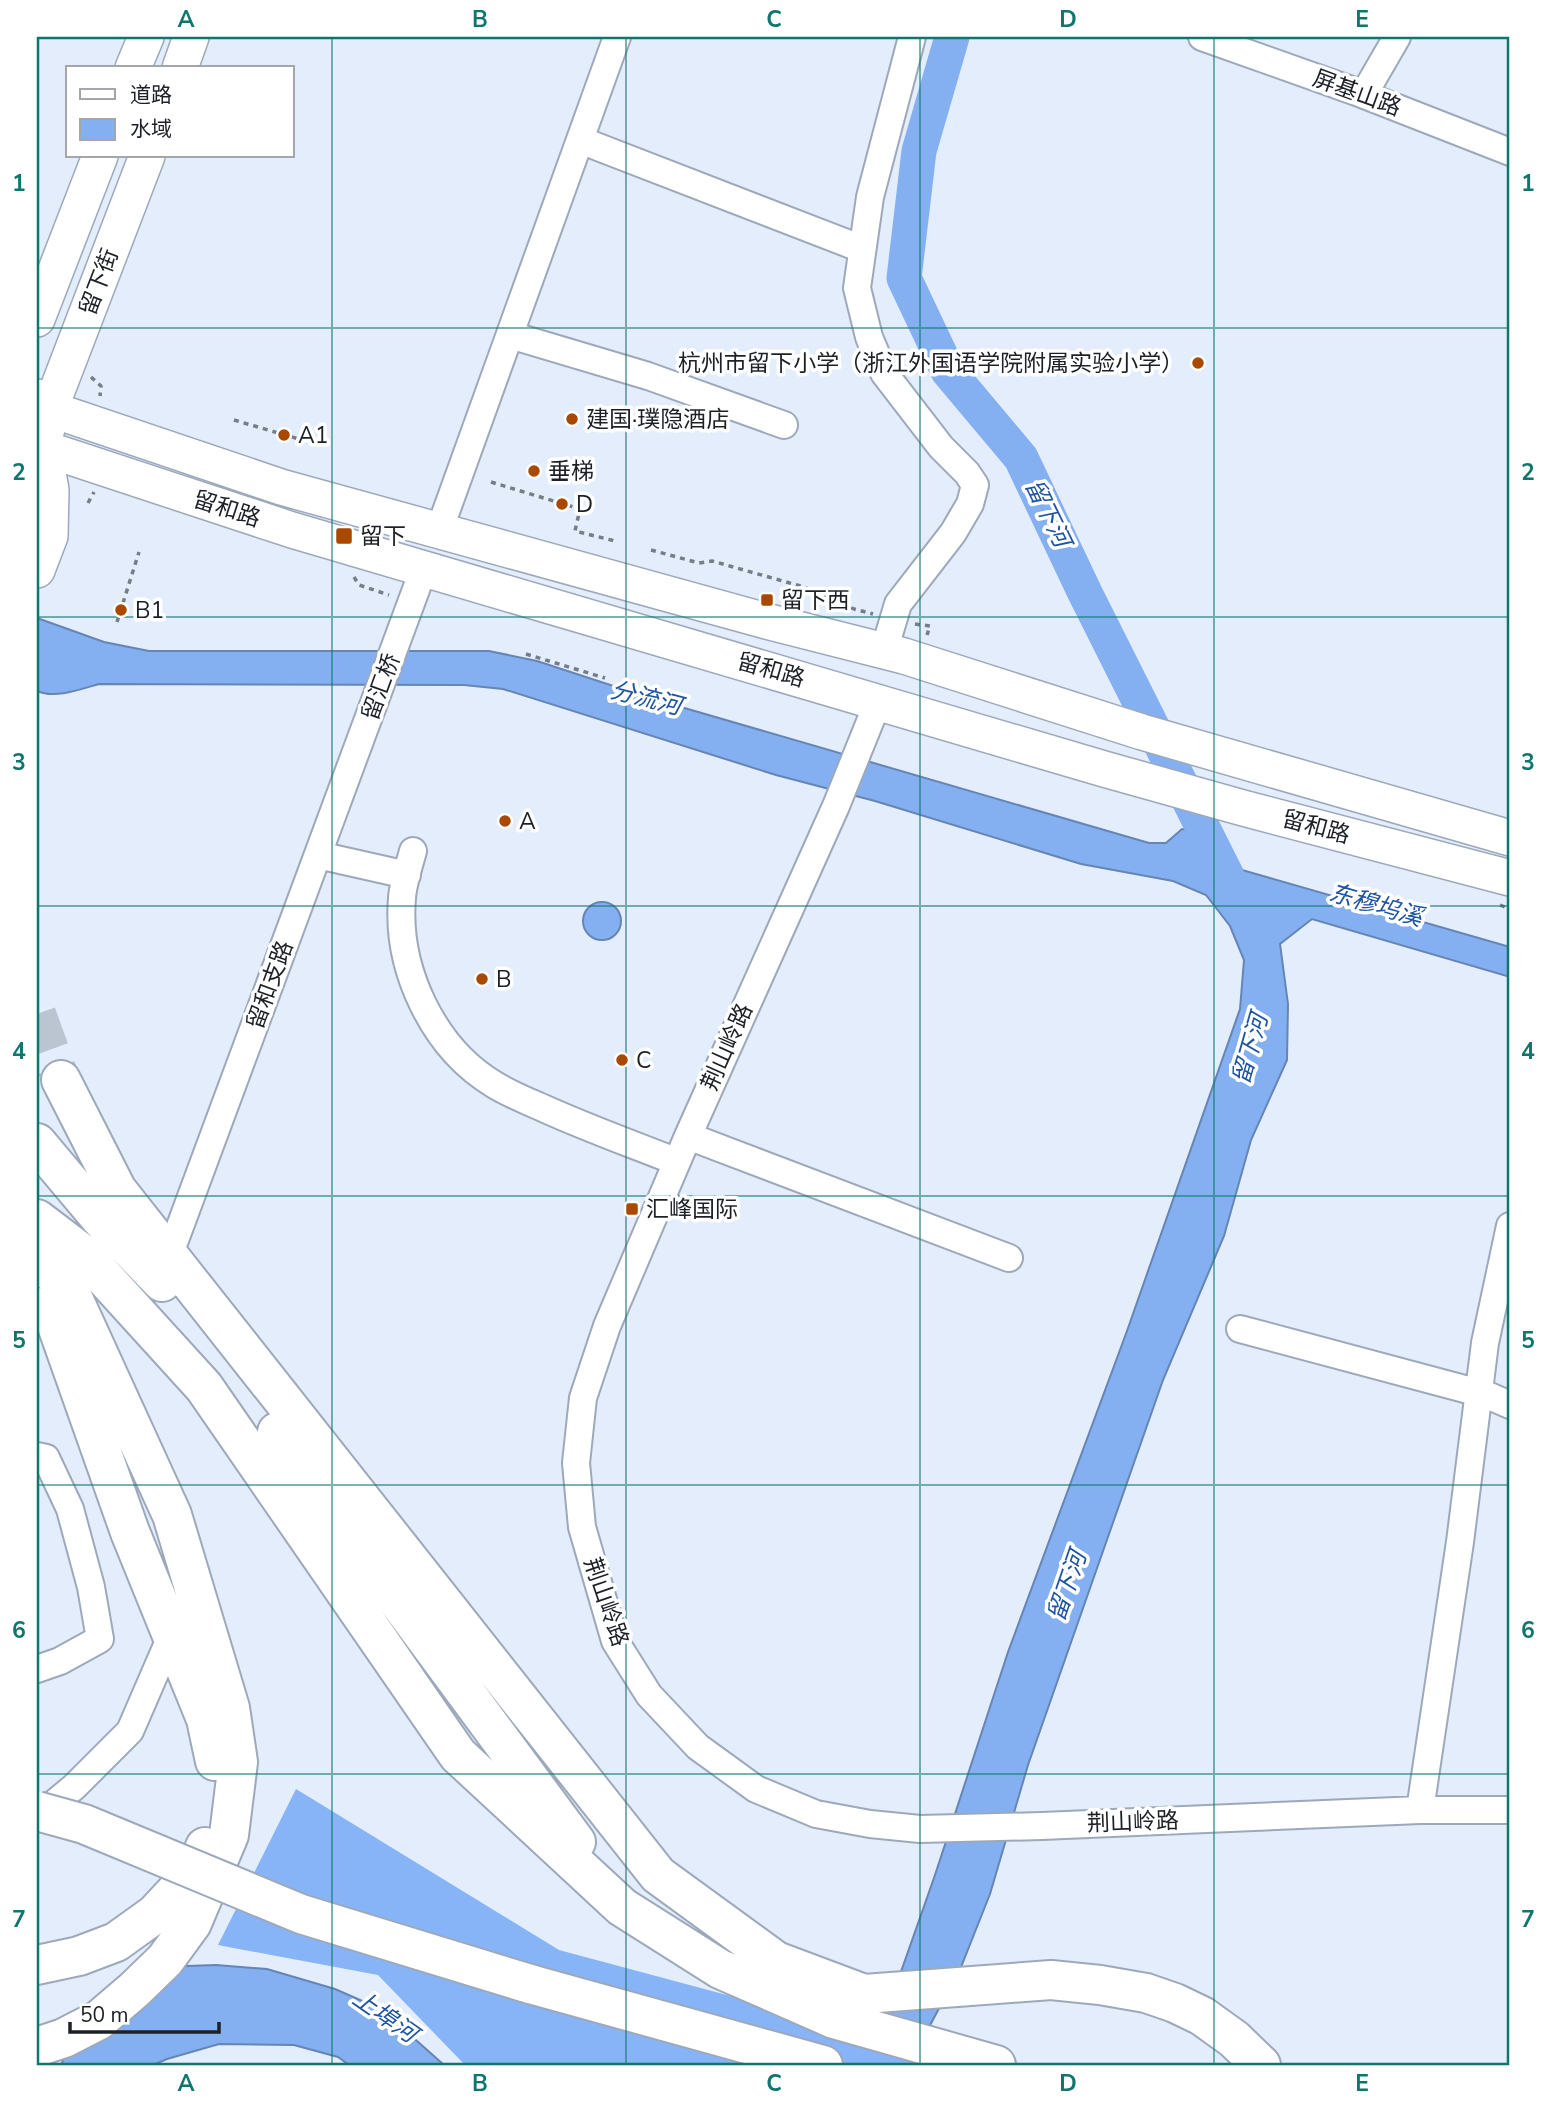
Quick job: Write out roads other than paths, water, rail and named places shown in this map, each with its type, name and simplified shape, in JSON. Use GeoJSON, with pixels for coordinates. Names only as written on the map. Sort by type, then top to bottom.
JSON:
{"type":"FeatureCollection","features":[{"type":"Feature","properties":{"kind":"highway"},"geometry":{"type":"LineString","coordinates":[[61,1080],[117,1191],[657,1875]]}},
{"type":"Feature","properties":{"kind":"highway"},"geometry":{"type":"LineString","coordinates":[[37,1143],[100,1218],[190,1311],[391,1593],[625,1909]]}},
{"type":"Feature","properties":{"kind":"highway"},"geometry":{"type":"LineString","coordinates":[[37,1219],[75,1270],[204,1387],[458,1755],[625,1909],[720,1969],[834,2019],[996,2065]]}},
{"type":"Feature","properties":{"kind":"highway"},"geometry":{"type":"LineString","coordinates":[[37,1261],[75,1270]]}},
{"type":"Feature","properties":{"kind":"highway"},"geometry":{"type":"LineString","coordinates":[[37,2048],[99,2020],[165,1959],[192,1923],[229,1835],[239,1762],[230,1708],[172,1515],[75,1270]]}},
{"type":"Feature","properties":{"kind":"highway"},"geometry":{"type":"LineString","coordinates":[[37,1307],[55,1320],[130,1532],[206,1719],[218,1772],[211,1832],[195,1871],[155,1914],[116,1942],[79,1956],[37,1965]]}},
{"type":"Feature","properties":{"kind":"highway"},"geometry":{"type":"LineString","coordinates":[[506,1746],[657,1875],[776,1961],[864,1994],[1051,1980],[1146,1993],[1202,2015],[1234,2039],[1261,2065]]}},
{"type":"Feature","properties":{"kind":"highway"},"geometry":{"type":"LineString","coordinates":[[37,1813],[85,1825],[301,1914],[530,1984],[823,2065]]}},
{"type":"Feature","properties":{"kind":"main road"},"geometry":{"type":"LineString","coordinates":[[134,66],[146,37]]}},
{"type":"Feature","properties":{"kind":"main road"},"geometry":{"type":"LineString","coordinates":[[181,66],[191,37]]}},
{"type":"Feature","properties":{"kind":"main road","name":"留下街"},"geometry":{"type":"LineString","coordinates":[[37,318],[99,158]]}},
{"type":"Feature","properties":{"kind":"main road","name":"留下街"},"geometry":{"type":"LineString","coordinates":[[37,570],[50,537],[51,490],[39,457],[43,403],[146,158]]}},
{"type":"Feature","properties":{"kind":"main road","name":"留和路"},"geometry":{"type":"LineString","coordinates":[[43,403],[281,487],[752,618],[884,651],[1157,737],[1510,838]]}},
{"type":"Feature","properties":{"kind":"main road","name":"留和路"},"geometry":{"type":"LineString","coordinates":[[39,457],[1184,791],[1510,878]]}},
{"type":"Feature","properties":{"kind":"street"},"geometry":{"type":"LineString","coordinates":[[439,531],[617,37]]}},
{"type":"Feature","properties":{"kind":"street"},"geometry":{"type":"LineString","coordinates":[[884,651],[898,604],[953,533],[970,505],[975,485],[941,447],[884,373],[869,337],[857,288],[870,197],[912,37]]}},
{"type":"Feature","properties":{"kind":"street","name":"屏基山路"},"geometry":{"type":"LineString","coordinates":[[1202,37],[1364,94],[1510,152]]}},
{"type":"Feature","properties":{"kind":"street"},"geometry":{"type":"LineString","coordinates":[[1364,94],[1397,37]]}},
{"type":"Feature","properties":{"kind":"street"},"geometry":{"type":"LineString","coordinates":[[580,140],[862,249]]}},
{"type":"Feature","properties":{"kind":"street"},"geometry":{"type":"LineString","coordinates":[[510,335],[648,376],[784,425]]}},
{"type":"Feature","properties":{"kind":"street","name":"留汇桥"},"geometry":{"type":"LineString","coordinates":[[365,731],[424,568]]}},
{"type":"Feature","properties":{"kind":"street","name":"荆山岭路"},"geometry":{"type":"LineString","coordinates":[[878,702],[836,806],[688,1136],[607,1325],[583,1398],[576,1463],[582,1527],[615,1641],[649,1695],[698,1747],[756,1789],[816,1814],[870,1824],[920,1829],[1420,1810],[1510,1810]]}},
{"type":"Feature","properties":{"kind":"street","name":"留和支路"},"geometry":{"type":"LineString","coordinates":[[175,1240],[365,731]]}},
{"type":"Feature","properties":{"kind":"street"},"geometry":{"type":"LineString","coordinates":[[318,855],[410,863],[402,896],[401,931],[410,975],[448,1044],[474,1070],[496,1086],[576,1123],[677,1162]]}},
{"type":"Feature","properties":{"kind":"street"},"geometry":{"type":"LineString","coordinates":[[688,1136],[1009,1258]]}},
{"type":"Feature","properties":{"kind":"street"},"geometry":{"type":"LineString","coordinates":[[1420,1810],[1460,1542],[1485,1343],[1510,1226]]}},
{"type":"Feature","properties":{"kind":"street"},"geometry":{"type":"LineString","coordinates":[[1240,1329],[1479,1393],[1510,1405]]}},
{"type":"Feature","properties":{"kind":"street"},"geometry":{"type":"LineString","coordinates":[[37,1456],[46,1458],[70,1509],[91,1587],[100,1639],[60,1661],[37,1669]]}},
{"type":"Feature","properties":{"kind":"street"},"geometry":{"type":"LineString","coordinates":[[37,1813],[51,1806],[74,1787],[130,1731],[172,1634]]}},
{"type":"Feature","properties":{"kind":"water","name":"分流河"},"geometry":{"type":"Polygon","coordinates":[[[37,618],[104,642],[149,651],[489,651],[537,661],[650,698],[1149,843],[1166,843],[1182,829],[1219,836],[1242,870],[1510,947],[1510,977],[1312,919],[1280,944],[1288,1004],[1287,1060],[1251,1140],[1224,1236],[1163,1380],[1028,1765],[990,1894],[961,1967],[928,2029],[884,2020],[1008,1652],[1127,1331],[1240,1009],[1244,960],[1230,926],[1206,895],[1173,881],[1081,864],[875,801],[776,775],[503,689],[464,685],[99,684],[68,692],[44,693],[37,691],[37,618]]]}},
{"type":"Feature","properties":{"kind":"water"},"geometry":{"type":"Polygon","coordinates":[[[602,902],[615,908],[621,921],[615,934],[602,940],[589,934],[583,921],[589,908],[602,902]]]}},
{"type":"Feature","properties":{"kind":"water","name":"上埠河"},"geometry":{"type":"Polygon","coordinates":[[[216,1965],[267,1969],[335,1989],[381,2009],[444,2065],[349,2065],[338,2057],[294,2045],[219,2044],[153,2065],[61,2065],[80,2021],[156,1967],[216,1965]]]}},
{"type":"Feature","properties":{"kind":"waterway","name":"留下河"},"geometry":{"type":"LineString","coordinates":[[952,37],[919,151],[904,278],[948,371],[1021,458],[1085,593],[1227,876]]}},
{"type":"Feature","properties":{"kind":"tunnel"},"geometry":{"type":"LineString","coordinates":[[37,1014],[61,1080]]}},
{"type":"Feature","properties":{"kind":"place","name":"杭州市留下小学（浙江外国语学院附属实验小学）"},"geometry":{"type":"Point","coordinates":[1198,363]}},
{"type":"Feature","properties":{"kind":"place","name":"建国·璞隐酒店"},"geometry":{"type":"Point","coordinates":[572,419]}},
{"type":"Feature","properties":{"kind":"place","name":"A1"},"geometry":{"type":"Point","coordinates":[284,435]}},
{"type":"Feature","properties":{"kind":"place","name":"垂梯"},"geometry":{"type":"Point","coordinates":[534,471]}},
{"type":"Feature","properties":{"kind":"place","name":"D"},"geometry":{"type":"Point","coordinates":[562,504]}},
{"type":"Feature","properties":{"kind":"place","name":"留下"},"geometry":{"type":"Point","coordinates":[344,536]}},
{"type":"Feature","properties":{"kind":"place","name":"留下西"},"geometry":{"type":"Point","coordinates":[767,600]}},
{"type":"Feature","properties":{"kind":"place","name":"B1"},"geometry":{"type":"Point","coordinates":[121,610]}},
{"type":"Feature","properties":{"kind":"place","name":"A"},"geometry":{"type":"Point","coordinates":[505,821]}},
{"type":"Feature","properties":{"kind":"place","name":"B"},"geometry":{"type":"Point","coordinates":[482,979]}},
{"type":"Feature","properties":{"kind":"place","name":"C"},"geometry":{"type":"Point","coordinates":[622,1060]}},
{"type":"Feature","properties":{"kind":"place","name":"汇峰国际"},"geometry":{"type":"Point","coordinates":[632,1209]}},
{"type":"Feature","properties":{"kind":"water label","name":"东穆坞溪"},"geometry":{"type":"Point","coordinates":[1376,905]}}]}
